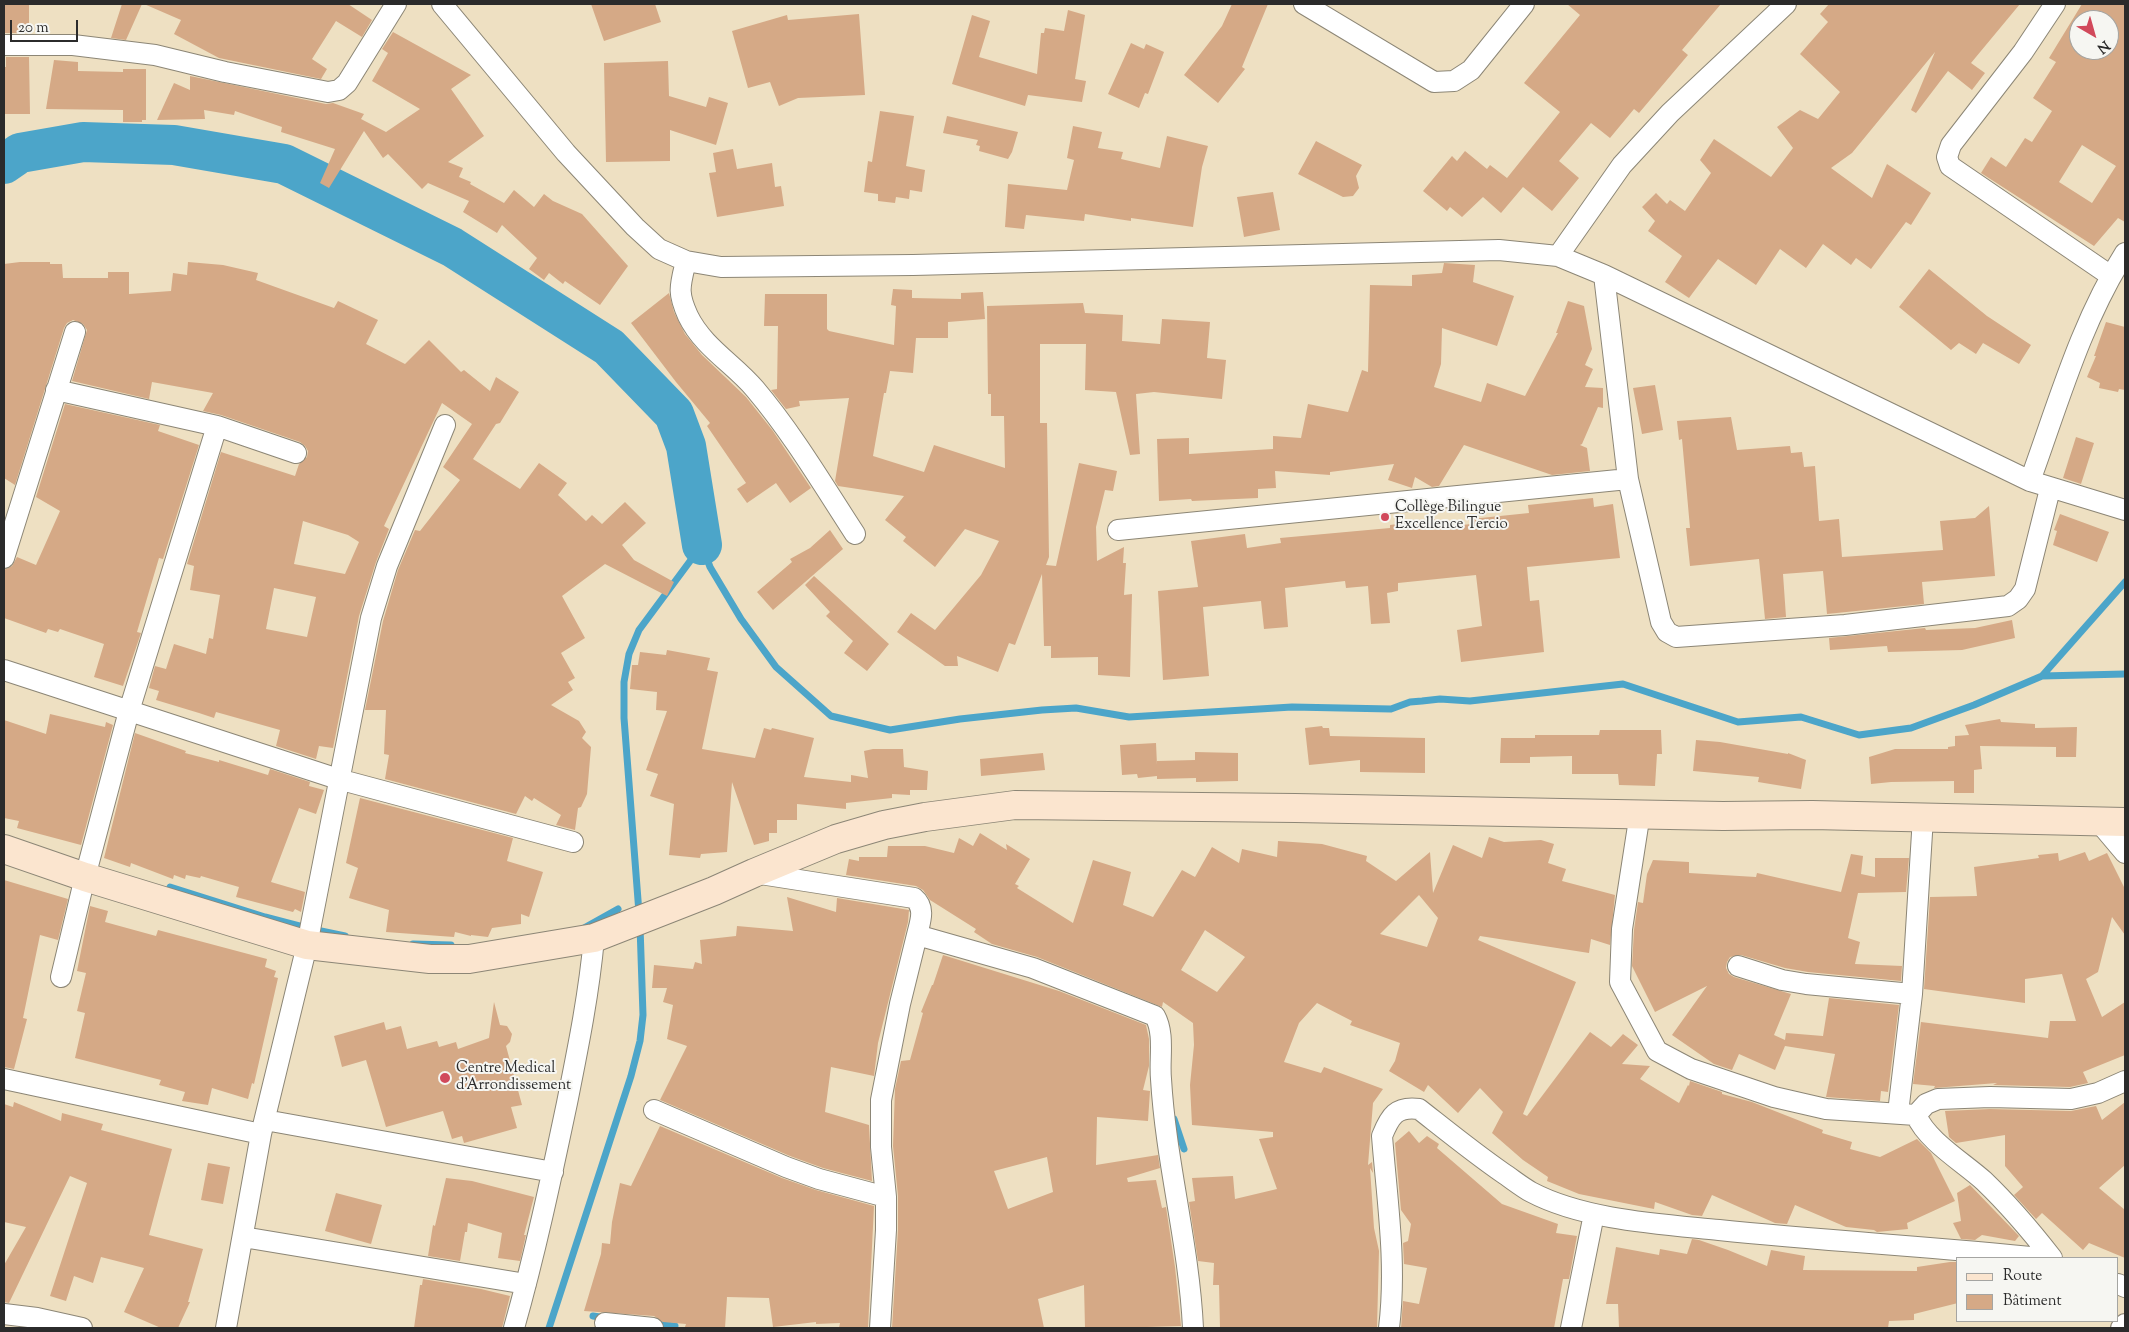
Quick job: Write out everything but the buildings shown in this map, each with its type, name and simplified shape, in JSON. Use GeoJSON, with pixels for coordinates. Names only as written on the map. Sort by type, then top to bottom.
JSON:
{"type":"FeatureCollection","features":[{"type":"Feature","properties":{"kind":"main road"},"geometry":{"type":"LineString","coordinates":[[4,849],[85,877],[307,945],[430,959],[469,959],[603,934],[714,891],[754,872],[836,839],[884,825],[925,817],[1014,805],[2125,822]]}},
{"type":"Feature","properties":{"kind":"street"},"geometry":{"type":"LineString","coordinates":[[4,45],[73,45],[156,55],[225,72],[328,92],[339,90],[347,83],[396,4]]}},
{"type":"Feature","properties":{"kind":"street"},"geometry":{"type":"LineString","coordinates":[[442,4],[566,153],[659,249],[686,261],[721,267],[913,265],[1499,250],[1558,256],[1604,275],[2030,481],[2050,489],[2125,510]]}},
{"type":"Feature","properties":{"kind":"street"},"geometry":{"type":"LineString","coordinates":[[1304,4],[1434,82],[1454,81],[1471,70],[1524,4]]}},
{"type":"Feature","properties":{"kind":"street"},"geometry":{"type":"LineString","coordinates":[[1558,256],[1622,165],[1670,113],[1786,4]]}},
{"type":"Feature","properties":{"kind":"street"},"geometry":{"type":"LineString","coordinates":[[2055,4],[2023,52],[1951,145],[1947,157],[1950,166],[2110,276]]}},
{"type":"Feature","properties":{"kind":"street"},"geometry":{"type":"LineString","coordinates":[[2030,481],[2086,328],[2110,276],[2125,253]]}},
{"type":"Feature","properties":{"kind":"street"},"geometry":{"type":"LineString","coordinates":[[686,261],[679,289],[688,317],[706,343],[754,388],[783,425],[855,534]]}},
{"type":"Feature","properties":{"kind":"street"},"geometry":{"type":"LineString","coordinates":[[1604,275],[1628,480],[1661,622],[1667,632],[1676,637],[1845,625],[2008,606],[2018,599],[2025,589],[2050,489]]}},
{"type":"Feature","properties":{"kind":"street"},"geometry":{"type":"LineString","coordinates":[[4,558],[74,332]]}},
{"type":"Feature","properties":{"kind":"street"},"geometry":{"type":"LineString","coordinates":[[56,390],[217,426],[296,453]]}},
{"type":"Feature","properties":{"kind":"street"},"geometry":{"type":"LineString","coordinates":[[61,977],[85,877],[129,711],[217,426]]}},
{"type":"Feature","properties":{"kind":"street"},"geometry":{"type":"LineString","coordinates":[[226,1328],[263,1127],[307,945],[338,779],[370,626],[387,566],[445,426]]}},
{"type":"Feature","properties":{"kind":"street"},"geometry":{"type":"LineString","coordinates":[[1118,530],[1628,480]]}},
{"type":"Feature","properties":{"kind":"street"},"geometry":{"type":"LineString","coordinates":[[4,670],[338,779],[574,842]]}},
{"type":"Feature","properties":{"kind":"street"},"geometry":{"type":"LineString","coordinates":[[1640,814],[1622,929],[1620,982],[1657,1050],[1691,1069],[1774,1097],[1826,1109],[1907,1114],[1938,1100],[1990,1098],[2072,1099],[2098,1093],[2125,1081]]}},
{"type":"Feature","properties":{"kind":"street"},"geometry":{"type":"LineString","coordinates":[[1907,1114],[1923,818]]}},
{"type":"Feature","properties":{"kind":"street"},"geometry":{"type":"LineString","coordinates":[[2098,821],[2125,853]]}},
{"type":"Feature","properties":{"kind":"street"},"geometry":{"type":"LineString","coordinates":[[754,872],[914,898],[920,903],[922,911],[900,1004],[882,1100],[880,1147],[886,1197],[885,1266],[880,1328]]}},
{"type":"Feature","properties":{"kind":"street"},"geometry":{"type":"LineString","coordinates":[[514,1328],[553,1172],[591,975],[603,934]]}},
{"type":"Feature","properties":{"kind":"street"},"geometry":{"type":"LineString","coordinates":[[917,935],[1033,968],[1155,1016],[1159,1023],[1160,1031],[1160,1078],[1166,1135],[1191,1286],[1193,1328]]}},
{"type":"Feature","properties":{"kind":"street"},"geometry":{"type":"LineString","coordinates":[[1738,966],[1782,980],[1806,984],[1912,994]]}},
{"type":"Feature","properties":{"kind":"street"},"geometry":{"type":"LineString","coordinates":[[4,1079],[263,1127],[553,1172]]}},
{"type":"Feature","properties":{"kind":"street"},"geometry":{"type":"LineString","coordinates":[[1389,1328],[1393,1266],[1382,1136],[1387,1122],[1395,1113],[1407,1108],[1419,1110],[1481,1158],[1531,1192],[1562,1206],[1594,1214],[1685,1227],[1781,1237],[1964,1250],[2032,1257]]}},
{"type":"Feature","properties":{"kind":"street"},"geometry":{"type":"LineString","coordinates":[[654,1110],[786,1167],[820,1179],[886,1197]]}},
{"type":"Feature","properties":{"kind":"street"},"geometry":{"type":"LineString","coordinates":[[1907,1114],[1985,1182],[2022,1220],[2051,1257]]}},
{"type":"Feature","properties":{"kind":"street"},"geometry":{"type":"LineString","coordinates":[[1571,1328],[1594,1214]]}},
{"type":"Feature","properties":{"kind":"street"},"geometry":{"type":"LineString","coordinates":[[243,1237],[526,1284]]}},
{"type":"Feature","properties":{"kind":"street"},"geometry":{"type":"LineString","coordinates":[[4,1314],[37,1318],[82,1328]]}},
{"type":"Feature","properties":{"kind":"street"},"geometry":{"type":"LineString","coordinates":[[605,1323],[653,1328]]}},
{"type":"Feature","properties":{"kind":"street"},"geometry":{"type":"LineString","coordinates":[[2121,1328],[2125,1324]]}},
{"type":"Feature","properties":{"kind":"waterway"},"geometry":{"type":"LineString","coordinates":[[4,164],[20,153],[83,142],[174,145],[284,164],[452,247],[609,347],[674,414],[686,446],[702,545]]}},
{"type":"Feature","properties":{"kind":"waterway"},"geometry":{"type":"LineString","coordinates":[[702,545],[710,567],[741,619],[776,667],[831,716],[890,730],[960,719],[1042,710],[1076,708],[1129,717],[1292,707],[1391,709],[1410,702],[1440,699],[1470,701],[1623,684],[1738,722],[1801,717],[1859,735],[1911,728],[1974,705],[2042,676],[2125,674]]}},
{"type":"Feature","properties":{"kind":"waterway"},"geometry":{"type":"LineString","coordinates":[[639,913],[624,718],[624,682],[629,654],[639,630],[702,545]]}},
{"type":"Feature","properties":{"kind":"waterway"},"geometry":{"type":"LineString","coordinates":[[2042,676],[2125,582]]}},
{"type":"Feature","properties":{"kind":"waterway"},"geometry":{"type":"LineString","coordinates":[[170,887],[265,917],[307,928]]}},
{"type":"Feature","properties":{"kind":"waterway"},"geometry":{"type":"LineString","coordinates":[[584,928],[618,909]]}},
{"type":"Feature","properties":{"kind":"waterway"},"geometry":{"type":"LineString","coordinates":[[549,1328],[631,1076],[640,1041],[643,1015],[640,926]]}},
{"type":"Feature","properties":{"kind":"waterway"},"geometry":{"type":"LineString","coordinates":[[321,931],[345,936]]}},
{"type":"Feature","properties":{"kind":"waterway"},"geometry":{"type":"LineString","coordinates":[[413,944],[451,945]]}},
{"type":"Feature","properties":{"kind":"waterway"},"geometry":{"type":"LineString","coordinates":[[1174,1119],[1184,1149]]}},
{"type":"Feature","properties":{"kind":"waterway"},"geometry":{"type":"LineString","coordinates":[[593,1316],[607,1318]]}},
{"type":"Feature","properties":{"kind":"waterway"},"geometry":{"type":"LineString","coordinates":[[655,1324],[675,1326]]}},
{"type":"Feature","properties":{"kind":"place","name":"Collège Bilingue Excellence Tercio"},"geometry":{"type":"Point","coordinates":[1385,517]}},
{"type":"Feature","properties":{"kind":"place","name":"Centre Medical d'Arrondissement"},"geometry":{"type":"Point","coordinates":[445,1078]}}]}
